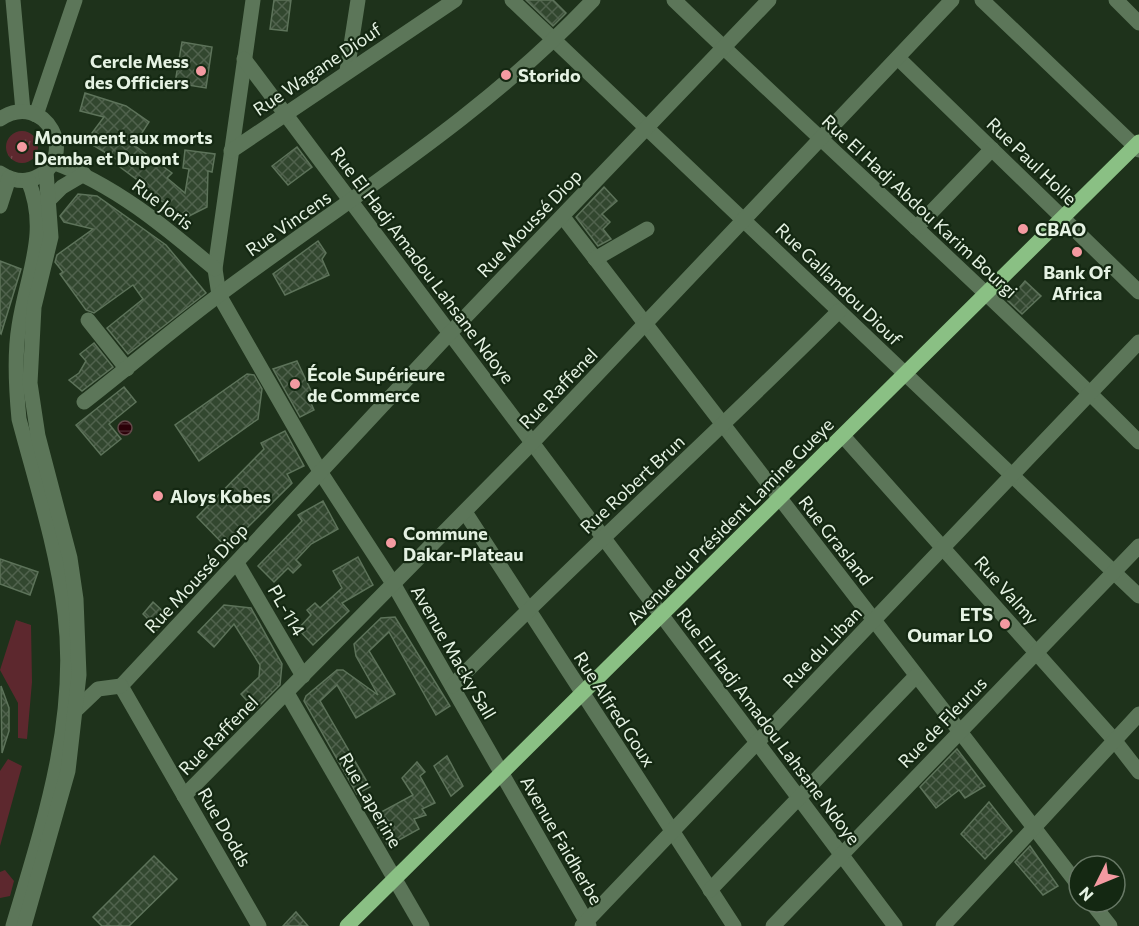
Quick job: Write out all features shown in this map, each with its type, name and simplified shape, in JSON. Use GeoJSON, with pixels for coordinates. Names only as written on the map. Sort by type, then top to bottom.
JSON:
{"type":"FeatureCollection","features":[{"type":"Feature","properties":{"kind":"main road","name":"Avenue du Président Lamine Gueye"},"geometry":{"type":"LineString","coordinates":[[347,926],[780,499],[904,373],[1138,146]]}},
{"type":"Feature","properties":{"kind":"street"},"geometry":{"type":"LineString","coordinates":[[13,0],[30,113]]}},
{"type":"Feature","properties":{"kind":"street"},"geometry":{"type":"LineString","coordinates":[[30,113],[75,0]]}},
{"type":"Feature","properties":{"kind":"street","name":"Avenue Macky Sall"},"geometry":{"type":"LineString","coordinates":[[253,0],[215,269],[219,295],[321,473],[394,585],[501,773]]}},
{"type":"Feature","properties":{"kind":"street"},"geometry":{"type":"LineString","coordinates":[[347,70],[358,0]]}},
{"type":"Feature","properties":{"kind":"street","name":"Rue Wagane Diouf"},"geometry":{"type":"LineString","coordinates":[[231,151],[347,70],[455,0]]}},
{"type":"Feature","properties":{"kind":"street","name":"Rue Gallandou Diouf"},"geometry":{"type":"LineString","coordinates":[[512,0],[1139,596]]}},
{"type":"Feature","properties":{"kind":"street","name":"Rue Vincens"},"geometry":{"type":"LineString","coordinates":[[84,402],[219,295],[352,202],[470,111],[555,41],[593,0]]}},
{"type":"Feature","properties":{"kind":"street","name":"Rue El Hadj Abdou Karim Bourgi"},"geometry":{"type":"LineString","coordinates":[[674,0],[820,140],[987,294],[1139,442]]}},
{"type":"Feature","properties":{"kind":"street","name":"Rue Moussé Diop"},"geometry":{"type":"LineString","coordinates":[[121,686],[450,333],[648,129],[769,0]]}},
{"type":"Feature","properties":{"kind":"street","name":"Rue Raffenel"},"geometry":{"type":"LineString","coordinates":[[184,796],[532,443],[952,0]]}},
{"type":"Feature","properties":{"kind":"street"},"geometry":{"type":"LineString","coordinates":[[982,0],[1138,146]]}},
{"type":"Feature","properties":{"kind":"street"},"geometry":{"type":"LineString","coordinates":[[1116,0],[1139,22]]}},
{"type":"Feature","properties":{"kind":"street","name":"Rue Paul Holle"},"geometry":{"type":"LineString","coordinates":[[897,58],[1139,292]]}},
{"type":"Feature","properties":{"kind":"street","name":"Rue El Hadj Amadou Lahsane Ndoye"},"geometry":{"type":"LineString","coordinates":[[244,59],[895,926]]}},
{"type":"Feature","properties":{"kind":"street"},"geometry":{"type":"LineString","coordinates":[[0,119],[30,113],[46,122],[56,138],[49,167],[51,237],[34,307],[30,382],[38,436],[70,558],[76,599],[79,675],[77,709],[68,771],[24,926]]}},
{"type":"Feature","properties":{"kind":"street"},"geometry":{"type":"LineString","coordinates":[[916,228],[992,149]]}},
{"type":"Feature","properties":{"kind":"street"},"geometry":{"type":"LineString","coordinates":[[0,206],[5,175],[28,180],[49,167]]}},
{"type":"Feature","properties":{"kind":"street","name":"Rue Joris"},"geometry":{"type":"LineString","coordinates":[[49,167],[84,174],[106,186],[215,269]]}},
{"type":"Feature","properties":{"kind":"street"},"geometry":{"type":"LineString","coordinates":[[49,200],[62,187],[84,174]]}},
{"type":"Feature","properties":{"kind":"street"},"geometry":{"type":"LineString","coordinates":[[13,926],[57,773],[62,739],[67,662],[60,578],[19,418],[17,398],[16,357],[19,326],[38,237],[36,201],[28,180]]}},
{"type":"Feature","properties":{"kind":"street","name":"Rue Grasland"},"geometry":{"type":"LineString","coordinates":[[563,217],[1067,870]]}},
{"type":"Feature","properties":{"kind":"street"},"geometry":{"type":"LineString","coordinates":[[595,259],[646,229]]}},
{"type":"Feature","properties":{"kind":"street","name":"Rue Robert Brun"},"geometry":{"type":"LineString","coordinates":[[452,686],[527,610],[725,425],[839,311]]}},
{"type":"Feature","properties":{"kind":"street"},"geometry":{"type":"LineString","coordinates":[[88,320],[127,369]]}},
{"type":"Feature","properties":{"kind":"street","name":"Rue du Liban"},"geometry":{"type":"LineString","coordinates":[[586,924],[1139,342]]}},
{"type":"Feature","properties":{"kind":"street","name":"Rue Valmy"},"geometry":{"type":"LineString","coordinates":[[843,436],[1036,652],[1139,772]]}},
{"type":"Feature","properties":{"kind":"street","name":"Rue Alfred Goux"},"geometry":{"type":"LineString","coordinates":[[465,512],[734,926]]}},
{"type":"Feature","properties":{"kind":"street","name":"Rue de Fleurus"},"geometry":{"type":"LineString","coordinates":[[773,926],[1139,546]]}},
{"type":"Feature","properties":{"kind":"street","name":"PL-114"},"geometry":{"type":"LineString","coordinates":[[237,563],[303,676]]}},
{"type":"Feature","properties":{"kind":"street"},"geometry":{"type":"LineString","coordinates":[[79,675],[98,689]]}},
{"type":"Feature","properties":{"kind":"street"},"geometry":{"type":"LineString","coordinates":[[710,890],[916,676]]}},
{"type":"Feature","properties":{"kind":"street"},"geometry":{"type":"LineString","coordinates":[[77,709],[98,689],[121,686]]}},
{"type":"Feature","properties":{"kind":"street","name":"Rue Dodds"},"geometry":{"type":"LineString","coordinates":[[121,686],[259,926]]}},
{"type":"Feature","properties":{"kind":"street","name":"Rue Laperine"},"geometry":{"type":"LineString","coordinates":[[287,693],[422,926]]}},
{"type":"Feature","properties":{"kind":"street"},"geometry":{"type":"LineString","coordinates":[[943,926],[1139,714]]}},
{"type":"Feature","properties":{"kind":"street","name":"Avenue Faidherbe"},"geometry":{"type":"LineString","coordinates":[[501,773],[586,924]]}},
{"type":"Feature","properties":{"kind":"street"},"geometry":{"type":"LineString","coordinates":[[1100,914],[1110,926]]}},
{"type":"Feature","properties":{"kind":"green space"},"geometry":{"type":"Polygon","coordinates":[[[22,131],[33,136],[38,147],[33,158],[22,163],[11,158],[6,147],[11,136],[22,131]]]}},
{"type":"Feature","properties":{"kind":"green space"},"geometry":{"type":"Polygon","coordinates":[[[16,620],[31,625],[32,682],[27,739],[18,738],[18,703],[0,670],[16,620]]]}},
{"type":"Feature","properties":{"kind":"green space"},"geometry":{"type":"Polygon","coordinates":[[[8,759],[22,766],[0,846],[0,771],[8,759]]]}},
{"type":"Feature","properties":{"kind":"green space"},"geometry":{"type":"Polygon","coordinates":[[[5,870],[14,881],[10,896],[0,898],[0,872],[5,870]]]}},
{"type":"Feature","properties":{"kind":"shaded area"},"geometry":{"type":"Polygon","coordinates":[[[125,421],[130,423],[132,428],[130,433],[125,435],[120,433],[118,428],[120,423],[125,421]]]}},
{"type":"Feature","properties":{"kind":"building"},"geometry":{"type":"Polygon","coordinates":[[[274,0],[291,0],[287,31],[270,29],[274,0]]]}},
{"type":"Feature","properties":{"kind":"building"},"geometry":{"type":"Polygon","coordinates":[[[526,0],[553,0],[566,13],[553,26],[526,0]]]}},
{"type":"Feature","properties":{"kind":"building"},"geometry":{"type":"Polygon","coordinates":[[[182,42],[212,47],[206,88],[175,83],[182,42]]]}},
{"type":"Feature","properties":{"kind":"building"},"geometry":{"type":"Polygon","coordinates":[[[85,93],[126,106],[149,122],[134,145],[172,173],[167,178],[185,193],[189,169],[183,168],[185,150],[215,154],[212,172],[208,171],[207,207],[181,220],[167,209],[170,206],[137,186],[140,182],[116,164],[118,160],[86,141],[104,117],[80,111],[85,93]]]}},
{"type":"Feature","properties":{"kind":"building"},"geometry":{"type":"Polygon","coordinates":[[[297,147],[312,167],[288,185],[272,166],[297,147]]]}},
{"type":"Feature","properties":{"kind":"building"},"geometry":{"type":"Polygon","coordinates":[[[604,187],[617,201],[602,214],[610,222],[603,229],[611,239],[598,246],[576,217],[604,187]]]}},
{"type":"Feature","properties":{"kind":"building"},"geometry":{"type":"Polygon","coordinates":[[[78,194],[97,196],[166,245],[206,293],[128,354],[107,328],[143,299],[133,285],[94,313],[86,310],[60,274],[63,272],[55,262],[57,255],[93,229],[64,222],[60,216],[78,194]]]}},
{"type":"Feature","properties":{"kind":"building"},"geometry":{"type":"Polygon","coordinates":[[[318,241],[326,253],[322,259],[329,275],[285,295],[273,274],[318,241]]]}},
{"type":"Feature","properties":{"kind":"building"},"geometry":{"type":"Polygon","coordinates":[[[0,261],[21,269],[1,334],[0,333],[0,261]]]}},
{"type":"Feature","properties":{"kind":"building"},"geometry":{"type":"Polygon","coordinates":[[[1025,281],[1041,296],[1022,314],[1008,301],[1025,281]]]}},
{"type":"Feature","properties":{"kind":"building"},"geometry":{"type":"Polygon","coordinates":[[[94,343],[113,367],[82,391],[69,380],[79,373],[86,361],[80,354],[94,343]]]}},
{"type":"Feature","properties":{"kind":"building","name":"École Supérieure de Commerce"},"geometry":{"type":"Polygon","coordinates":[[[297,361],[315,399],[310,401],[314,410],[300,417],[273,369],[297,361]]]}},
{"type":"Feature","properties":{"kind":"building"},"geometry":{"type":"Polygon","coordinates":[[[247,374],[254,375],[262,389],[258,419],[199,461],[175,425],[247,374]]]}},
{"type":"Feature","properties":{"kind":"building"},"geometry":{"type":"Polygon","coordinates":[[[124,387],[136,402],[109,424],[121,439],[101,455],[76,425],[124,387]]]}},
{"type":"Feature","properties":{"kind":"building"},"geometry":{"type":"Polygon","coordinates":[[[285,431],[304,466],[287,474],[292,483],[227,548],[197,517],[264,449],[261,443],[285,431]]]}},
{"type":"Feature","properties":{"kind":"building"},"geometry":{"type":"Polygon","coordinates":[[[323,501],[338,529],[311,544],[296,560],[301,565],[293,573],[288,568],[274,582],[258,566],[302,521],[298,515],[323,501]]]}},
{"type":"Feature","properties":{"kind":"building"},"geometry":{"type":"Polygon","coordinates":[[[358,557],[373,585],[342,603],[349,611],[313,645],[298,629],[311,615],[307,610],[315,603],[320,608],[342,588],[333,571],[358,557]]]}},
{"type":"Feature","properties":{"kind":"building"},"geometry":{"type":"Polygon","coordinates":[[[0,559],[38,572],[30,595],[0,584],[0,559]]]}},
{"type":"Feature","properties":{"kind":"building"},"geometry":{"type":"Polygon","coordinates":[[[153,602],[169,617],[155,632],[146,623],[149,620],[143,614],[153,602]]]}},
{"type":"Feature","properties":{"kind":"building"},"geometry":{"type":"Polygon","coordinates":[[[224,605],[251,608],[282,664],[280,685],[255,710],[241,694],[259,677],[260,665],[234,624],[214,647],[198,632],[224,605]]]}},
{"type":"Feature","properties":{"kind":"building"},"geometry":{"type":"Polygon","coordinates":[[[395,617],[450,706],[436,715],[389,632],[369,651],[395,694],[356,718],[337,685],[320,701],[370,787],[357,794],[304,701],[306,696],[337,670],[343,670],[378,695],[356,656],[354,644],[381,618],[395,617]]]}},
{"type":"Feature","properties":{"kind":"building"},"geometry":{"type":"Polygon","coordinates":[[[1,686],[9,708],[9,731],[2,753],[1,686]]]}},
{"type":"Feature","properties":{"kind":"building"},"geometry":{"type":"Polygon","coordinates":[[[957,749],[985,786],[965,798],[959,790],[936,808],[920,787],[957,749]]]}},
{"type":"Feature","properties":{"kind":"building"},"geometry":{"type":"Polygon","coordinates":[[[447,756],[463,786],[451,796],[434,766],[447,756]]]}},
{"type":"Feature","properties":{"kind":"building"},"geometry":{"type":"Polygon","coordinates":[[[417,762],[425,772],[420,776],[435,803],[422,809],[426,815],[414,819],[419,829],[388,846],[372,817],[413,795],[402,778],[417,762]]]}},
{"type":"Feature","properties":{"kind":"building"},"geometry":{"type":"Polygon","coordinates":[[[989,802],[1012,831],[985,859],[961,834],[989,802]]]}},
{"type":"Feature","properties":{"kind":"building"},"geometry":{"type":"Polygon","coordinates":[[[1030,846],[1058,886],[1043,895],[1015,862],[1030,846]]]}},
{"type":"Feature","properties":{"kind":"building"},"geometry":{"type":"Polygon","coordinates":[[[154,856],[177,879],[129,926],[102,926],[93,917],[154,856]]]}},
{"type":"Feature","properties":{"kind":"building"},"geometry":{"type":"Polygon","coordinates":[[[296,912],[308,926],[283,926],[296,912]]]}},
{"type":"Feature","properties":{"kind":"place","name":"Cercle Mess des Officiers"},"geometry":{"type":"Point","coordinates":[201,71]}},
{"type":"Feature","properties":{"kind":"place","name":"Storido"},"geometry":{"type":"Point","coordinates":[506,75]}},
{"type":"Feature","properties":{"kind":"place","name":"Monument aux morts Demba et Dupont"},"geometry":{"type":"Point","coordinates":[22,147]}},
{"type":"Feature","properties":{"kind":"place","name":"CBAO"},"geometry":{"type":"Point","coordinates":[1023,229]}},
{"type":"Feature","properties":{"kind":"place","name":"Bank Of Africa"},"geometry":{"type":"Point","coordinates":[1077,252]}},
{"type":"Feature","properties":{"kind":"place","name":"École Supérieure de Commerce"},"geometry":{"type":"Point","coordinates":[295,384]}},
{"type":"Feature","properties":{"kind":"place","name":"Aloys Kobes"},"geometry":{"type":"Point","coordinates":[158,496]}},
{"type":"Feature","properties":{"kind":"place","name":"Commune Dakar-Plateau"},"geometry":{"type":"Point","coordinates":[391,543]}},
{"type":"Feature","properties":{"kind":"place","name":"ETS Oumar LO"},"geometry":{"type":"Point","coordinates":[1005,624]}}]}
